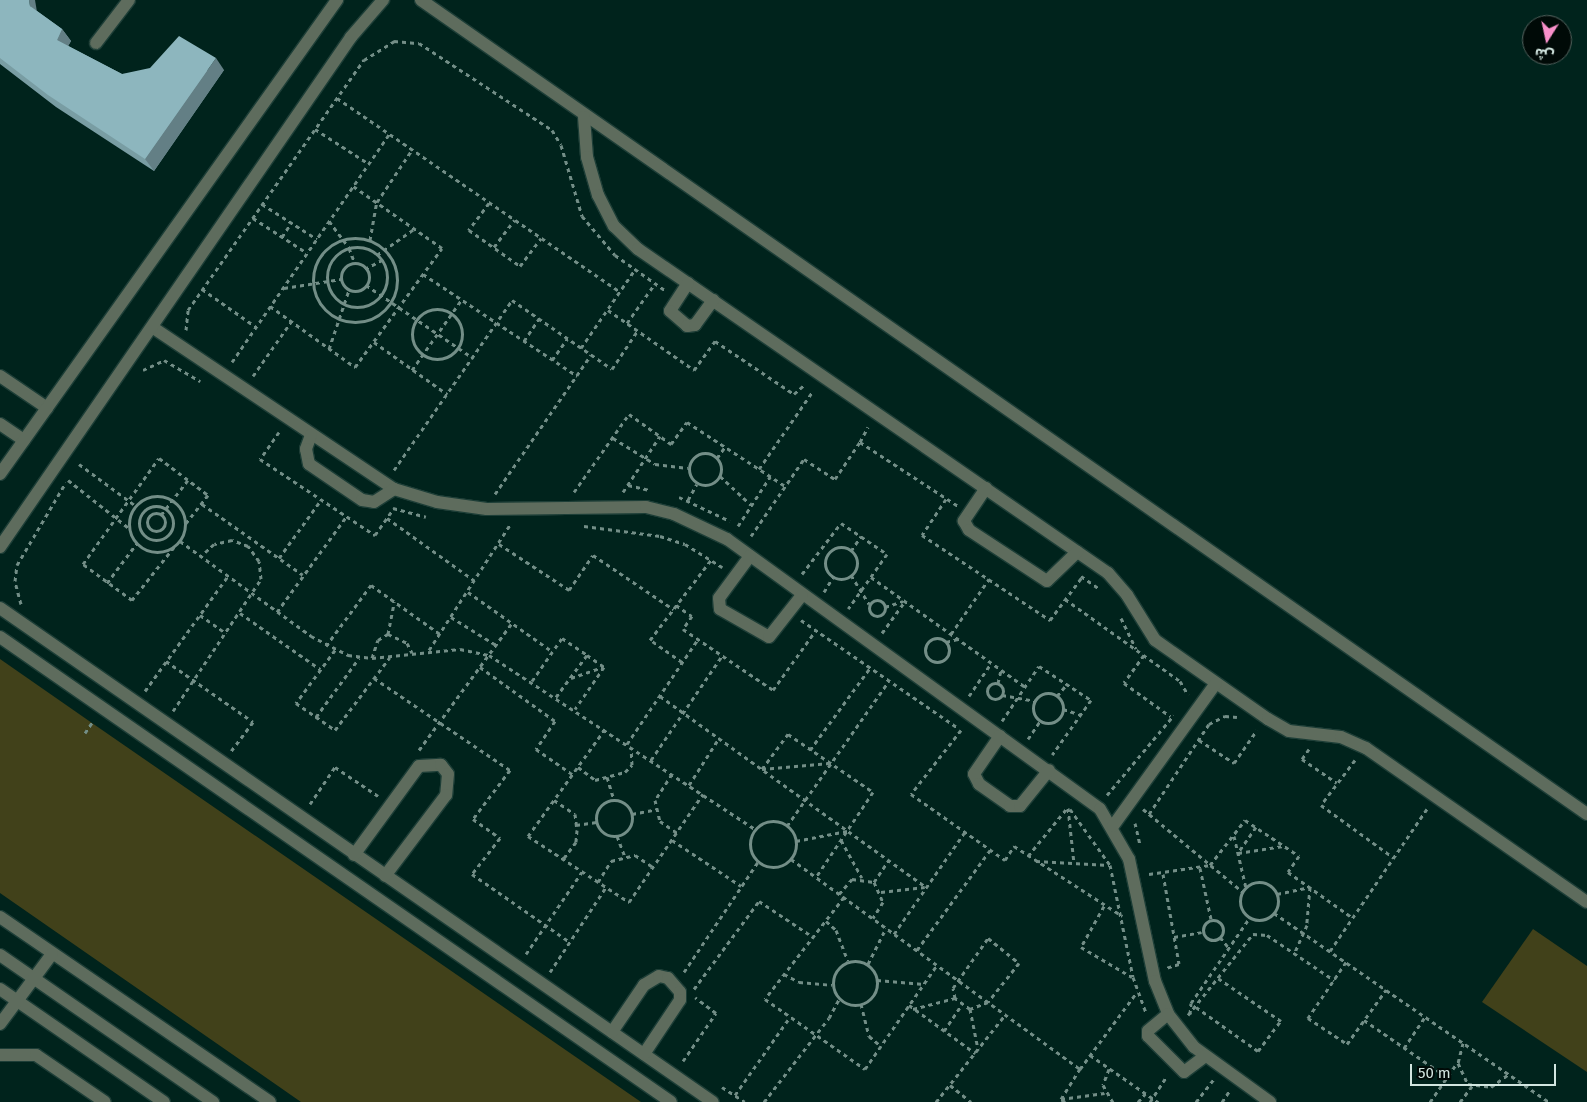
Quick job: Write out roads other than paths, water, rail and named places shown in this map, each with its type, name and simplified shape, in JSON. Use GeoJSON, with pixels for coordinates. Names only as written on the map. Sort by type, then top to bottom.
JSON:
{"type":"FeatureCollection","features":[{"type":"Feature","properties":{"kind":"street"},"geometry":{"type":"LineString","coordinates":[[96,44],[129,0]]}},
{"type":"Feature","properties":{"kind":"street"},"geometry":{"type":"LineString","coordinates":[[0,474],[336,0]]}},
{"type":"Feature","properties":{"kind":"street"},"geometry":{"type":"LineString","coordinates":[[0,547],[352,37],[384,0]]}},
{"type":"Feature","properties":{"kind":"street"},"geometry":{"type":"LineString","coordinates":[[421,0],[584,117],[1587,814]]}},
{"type":"Feature","properties":{"kind":"street"},"geometry":{"type":"LineString","coordinates":[[584,117],[590,170],[604,211],[626,239],[986,488],[1118,583],[1155,640],[1216,683],[1290,731],[1354,742],[1587,902]]}},
{"type":"Feature","properties":{"kind":"street"},"geometry":{"type":"LineString","coordinates":[[688,283],[670,311],[687,326],[695,325],[713,300]]}},
{"type":"Feature","properties":{"kind":"street"},"geometry":{"type":"LineString","coordinates":[[152,327],[394,489],[437,502],[487,509],[646,507],[702,525],[1002,730],[1052,767],[1083,794],[1113,826],[1129,859],[1155,981],[1168,1014],[1205,1056],[1270,1102]]}},
{"type":"Feature","properties":{"kind":"street"},"geometry":{"type":"LineString","coordinates":[[0,376],[46,408]]}},
{"type":"Feature","properties":{"kind":"street"},"geometry":{"type":"LineString","coordinates":[[0,424],[24,440]]}},
{"type":"Feature","properties":{"kind":"street"},"geometry":{"type":"LineString","coordinates":[[311,435],[306,450],[311,467],[365,502],[378,500],[394,489]]}},
{"type":"Feature","properties":{"kind":"street"},"geometry":{"type":"LineString","coordinates":[[986,488],[964,521],[969,530],[1042,580],[1052,580],[1076,552]]}},
{"type":"Feature","properties":{"kind":"street"},"geometry":{"type":"LineString","coordinates":[[750,556],[735,576],[718,606],[760,635],[773,634],[802,595]]}},
{"type":"Feature","properties":{"kind":"street"},"geometry":{"type":"LineString","coordinates":[[0,608],[713,1102]]}},
{"type":"Feature","properties":{"kind":"street"},"geometry":{"type":"LineString","coordinates":[[0,637],[671,1102]]}},
{"type":"Feature","properties":{"kind":"street"},"geometry":{"type":"LineString","coordinates":[[1113,826],[1216,683]]}},
{"type":"Feature","properties":{"kind":"street"},"geometry":{"type":"LineString","coordinates":[[1002,730],[974,774],[979,784],[1010,806],[1020,806],[1052,767]]}},
{"type":"Feature","properties":{"kind":"street"},"geometry":{"type":"LineString","coordinates":[[354,855],[419,766],[441,765],[449,779],[446,795],[386,876]]}},
{"type":"Feature","properties":{"kind":"street"},"geometry":{"type":"LineString","coordinates":[[0,917],[270,1102]]}},
{"type":"Feature","properties":{"kind":"street"},"geometry":{"type":"LineString","coordinates":[[0,1024],[52,954]]}},
{"type":"Feature","properties":{"kind":"street"},"geometry":{"type":"LineString","coordinates":[[0,955],[213,1102]]}},
{"type":"Feature","properties":{"kind":"street"},"geometry":{"type":"LineString","coordinates":[[612,1032],[650,979],[668,978],[676,983],[680,1000],[644,1054]]}},
{"type":"Feature","properties":{"kind":"street"},"geometry":{"type":"LineString","coordinates":[[0,989],[164,1102]]}},
{"type":"Feature","properties":{"kind":"street"},"geometry":{"type":"LineString","coordinates":[[1168,1014],[1154,1025],[1148,1036],[1175,1064],[1187,1072],[1205,1056]]}},
{"type":"Feature","properties":{"kind":"street"},"geometry":{"type":"LineString","coordinates":[[0,1055],[36,1055],[105,1102]]}}]}
